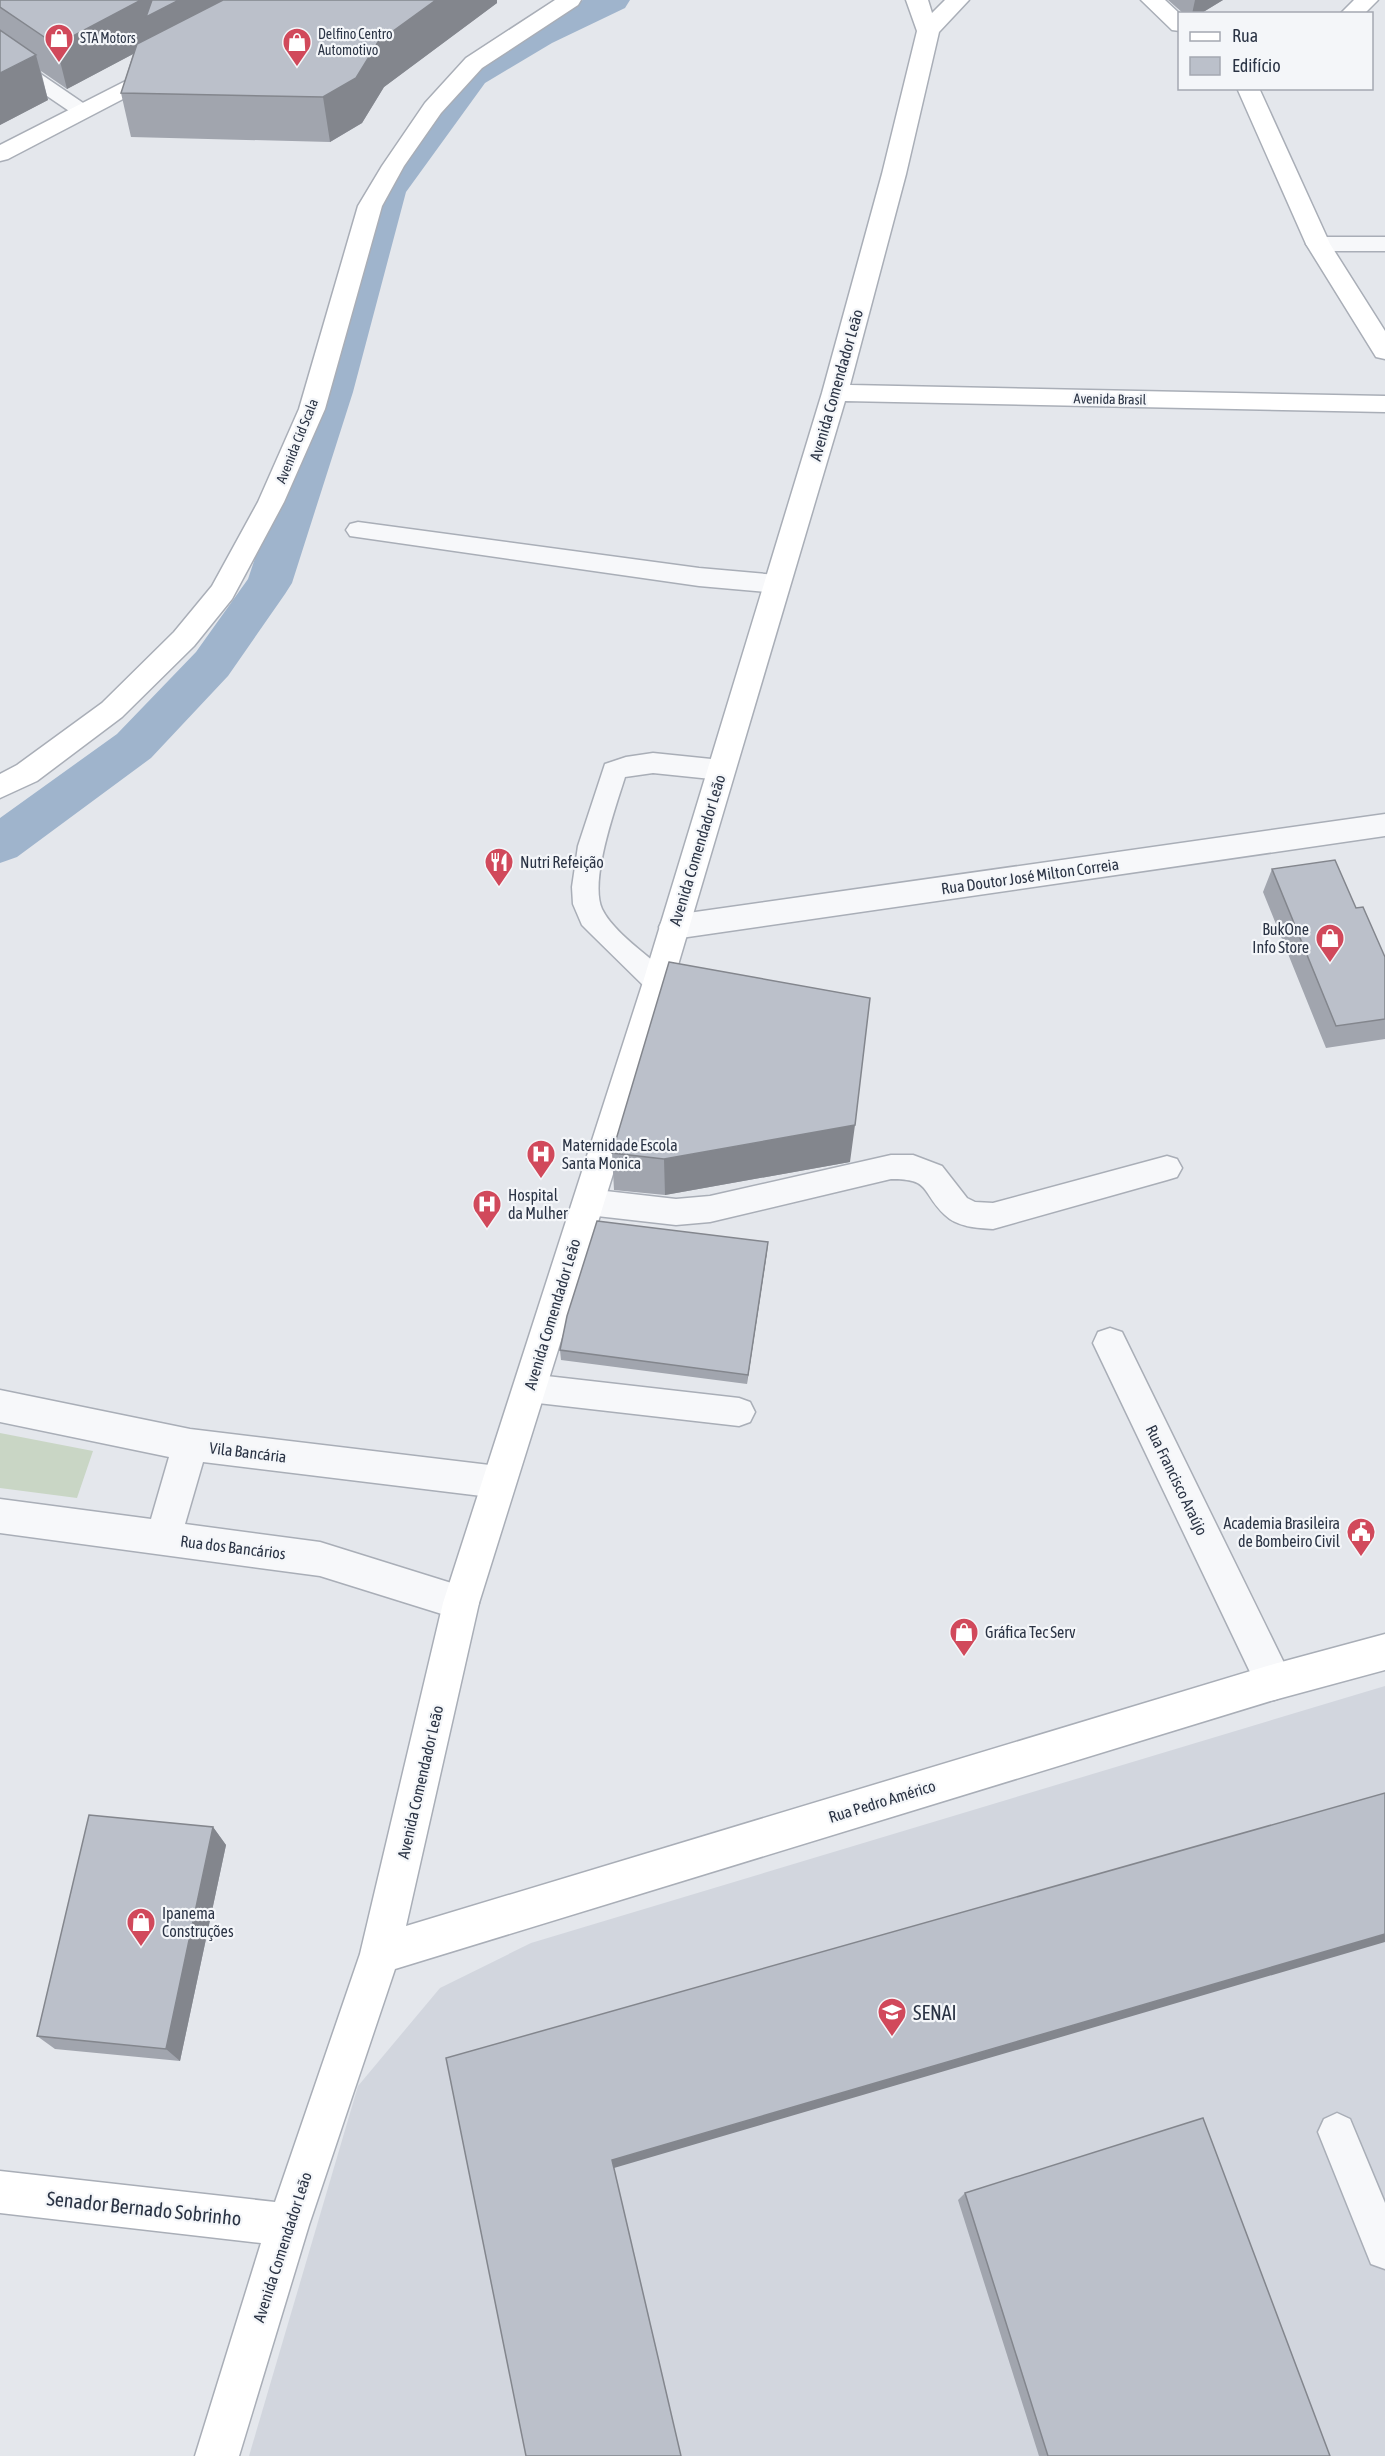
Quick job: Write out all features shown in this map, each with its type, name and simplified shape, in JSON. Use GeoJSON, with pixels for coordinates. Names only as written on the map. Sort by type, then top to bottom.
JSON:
{"type":"FeatureCollection","features":[{"type":"Feature","properties":{"kind":"street","name":"Avenida Cid Scala"},"geometry":{"type":"LineString","coordinates":[[0,787],[27,773],[112,710],[184,639],[222,592],[271,502],[312,410],[370,206],[393,166],[433,108],[474,63],[570,0]]}},
{"type":"Feature","properties":{"kind":"street"},"geometry":{"type":"LineString","coordinates":[[917,0],[928,31]]}},
{"type":"Feature","properties":{"kind":"street"},"geometry":{"type":"LineString","coordinates":[[928,31],[958,0]]}},
{"type":"Feature","properties":{"kind":"street"},"geometry":{"type":"LineString","coordinates":[[1152,0],[1178,24]]}},
{"type":"Feature","properties":{"kind":"street"},"geometry":{"type":"LineString","coordinates":[[1352,12],[1367,0]]}},
{"type":"Feature","properties":{"kind":"street","name":"Avenida Comendador Leão"},"geometry":{"type":"LineString","coordinates":[[217,2456],[288,2225],[380,1954],[461,1603],[658,982],[835,393],[894,174],[928,31]]}},
{"type":"Feature","properties":{"kind":"street"},"geometry":{"type":"LineString","coordinates":[[0,154],[184,58]]}},
{"type":"Feature","properties":{"kind":"street"},"geometry":{"type":"LineString","coordinates":[[1249,90],[1318,244],[1385,351]]}},
{"type":"Feature","properties":{"kind":"street"},"geometry":{"type":"LineString","coordinates":[[1318,244],[1385,244]]}},
{"type":"Feature","properties":{"kind":"street","name":"Avenida Brasil"},"geometry":{"type":"LineString","coordinates":[[835,393],[1385,404]]}},
{"type":"Feature","properties":{"kind":"street","name":"Rua Doutor José Milton Correia"},"geometry":{"type":"LineString","coordinates":[[674,927],[1385,825]]}},
{"type":"Feature","properties":{"kind":"street","name":"Rua Francisco Araújo"},"geometry":{"type":"LineString","coordinates":[[1110,1343],[1274,1682]]}},
{"type":"Feature","properties":{"kind":"street","name":"Vila Bancária"},"geometry":{"type":"LineString","coordinates":[[0,1406],[190,1445],[498,1482]]}},
{"type":"Feature","properties":{"kind":"street"},"geometry":{"type":"LineString","coordinates":[[163,1538],[190,1445]]}},
{"type":"Feature","properties":{"kind":"street","name":"Rua dos Bancários"},"geometry":{"type":"LineString","coordinates":[[0,1516],[320,1559],[461,1603]]}},
{"type":"Feature","properties":{"kind":"street","name":"Rua Pedro Américo"},"geometry":{"type":"LineString","coordinates":[[380,1954],[1274,1682],[1385,1652]]}},
{"type":"Feature","properties":{"kind":"street","name":"Senador Bernado Sobrinho"},"geometry":{"type":"LineString","coordinates":[[0,2192],[288,2225]]}},
{"type":"Feature","properties":{"kind":"lane"},"geometry":{"type":"LineString","coordinates":[[0,55],[82,111]]}},
{"type":"Feature","properties":{"kind":"lane"},"geometry":{"type":"LineString","coordinates":[[358,530],[687,576],[777,584]]}},
{"type":"Feature","properties":{"kind":"lane"},"geometry":{"type":"LineString","coordinates":[[658,982],[591,915],[584,892],[586,869],[614,771],[627,765],[645,763],[721,770]]}},
{"type":"Feature","properties":{"kind":"lane"},"geometry":{"type":"LineString","coordinates":[[588,1202],[676,1212],[710,1209],[891,1167],[913,1167],[932,1175],[956,1207],[972,1215],[993,1216],[1167,1168]]}},
{"type":"Feature","properties":{"kind":"lane"},"geometry":{"type":"LineString","coordinates":[[529,1388],[739,1412]]}},
{"type":"Feature","properties":{"kind":"lane"},"geometry":{"type":"LineString","coordinates":[[1337,2132],[1385,2250]]}},
{"type":"Feature","properties":{"kind":"shaded area","name":"SENAI"},"geometry":{"type":"Polygon","coordinates":[[[1385,1686],[1385,2456],[249,2456],[358,2086],[440,1988],[531,1943],[1385,1686]]]}},
{"type":"Feature","properties":{"kind":"green space"},"geometry":{"type":"Polygon","coordinates":[[[0,1433],[93,1451],[77,1498],[0,1488],[0,1433]]]}},
{"type":"Feature","properties":{"kind":"building"},"geometry":{"type":"Polygon","coordinates":[[[0,0],[141,0],[56,45],[0,7],[0,0]]]}},
{"type":"Feature","properties":{"kind":"building"},"geometry":{"type":"Polygon","coordinates":[[[152,0],[179,0],[146,17],[152,0]]]}},
{"type":"Feature","properties":{"kind":"building"},"geometry":{"type":"Polygon","coordinates":[[[223,0],[436,0],[378,42],[356,78],[323,97],[121,93],[137,44],[223,0]]]}},
{"type":"Feature","properties":{"kind":"building"},"geometry":{"type":"Polygon","coordinates":[[[0,30],[36,55],[0,73],[0,30]]]}},
{"type":"Feature","properties":{"kind":"building","name":"BukOne Info Store"},"geometry":{"type":"Polygon","coordinates":[[[1335,860],[1356,908],[1363,907],[1385,957],[1385,1019],[1336,1026],[1272,869],[1335,860]]]}},
{"type":"Feature","properties":{"kind":"building"},"geometry":{"type":"Polygon","coordinates":[[[669,962],[870,998],[855,1125],[664,1159],[612,1153],[669,962]]]}},
{"type":"Feature","properties":{"kind":"building"},"geometry":{"type":"Polygon","coordinates":[[[597,1221],[768,1242],[748,1375],[560,1350],[567,1316],[597,1221]]]}},
{"type":"Feature","properties":{"kind":"building"},"geometry":{"type":"Polygon","coordinates":[[[1385,1793],[1385,1934],[612,2160],[681,2456],[526,2456],[446,2058],[1385,1793]]]}},
{"type":"Feature","properties":{"kind":"building","name":"Ipanema Construções"},"geometry":{"type":"Polygon","coordinates":[[[89,1815],[213,1827],[166,2049],[37,2036],[89,1815]]]}},
{"type":"Feature","properties":{"kind":"building"},"geometry":{"type":"Polygon","coordinates":[[[1203,2118],[1330,2456],[1048,2456],[965,2193],[1203,2118]]]}},
{"type":"Feature","properties":{"kind":"waterway"},"geometry":{"type":"LineString","coordinates":[[0,844],[134,746],[212,664],[269,583],[332,392],[387,191],[472,75],[539,35],[612,0]]}},
{"type":"Feature","properties":{"kind":"place","name":"STA Motors"},"geometry":{"type":"Point","coordinates":[59,64]}},
{"type":"Feature","properties":{"kind":"place","name":"Delfino Centro Automotivo"},"geometry":{"type":"Point","coordinates":[297,68]}},
{"type":"Feature","properties":{"kind":"place","name":"Nutri Refeição"},"geometry":{"type":"Point","coordinates":[499,888]}},
{"type":"Feature","properties":{"kind":"place","name":"BukOne Info Store"},"geometry":{"type":"Point","coordinates":[1330,964]}},
{"type":"Feature","properties":{"kind":"place","name":"Maternidade Escola Santa Monica"},"geometry":{"type":"Point","coordinates":[541,1180]}},
{"type":"Feature","properties":{"kind":"place","name":"Hospital da Mulher"},"geometry":{"type":"Point","coordinates":[487,1230]}},
{"type":"Feature","properties":{"kind":"place","name":"Academia Brasileira de Bombeiro Civil"},"geometry":{"type":"Point","coordinates":[1361,1558]}},
{"type":"Feature","properties":{"kind":"place","name":"Gráfica Tec Serv"},"geometry":{"type":"Point","coordinates":[964,1658]}},
{"type":"Feature","properties":{"kind":"place","name":"Ipanema Construções"},"geometry":{"type":"Point","coordinates":[141,1948]}},
{"type":"Feature","properties":{"kind":"place","name":"SENAI"},"geometry":{"type":"Point","coordinates":[892,2038]}}]}
